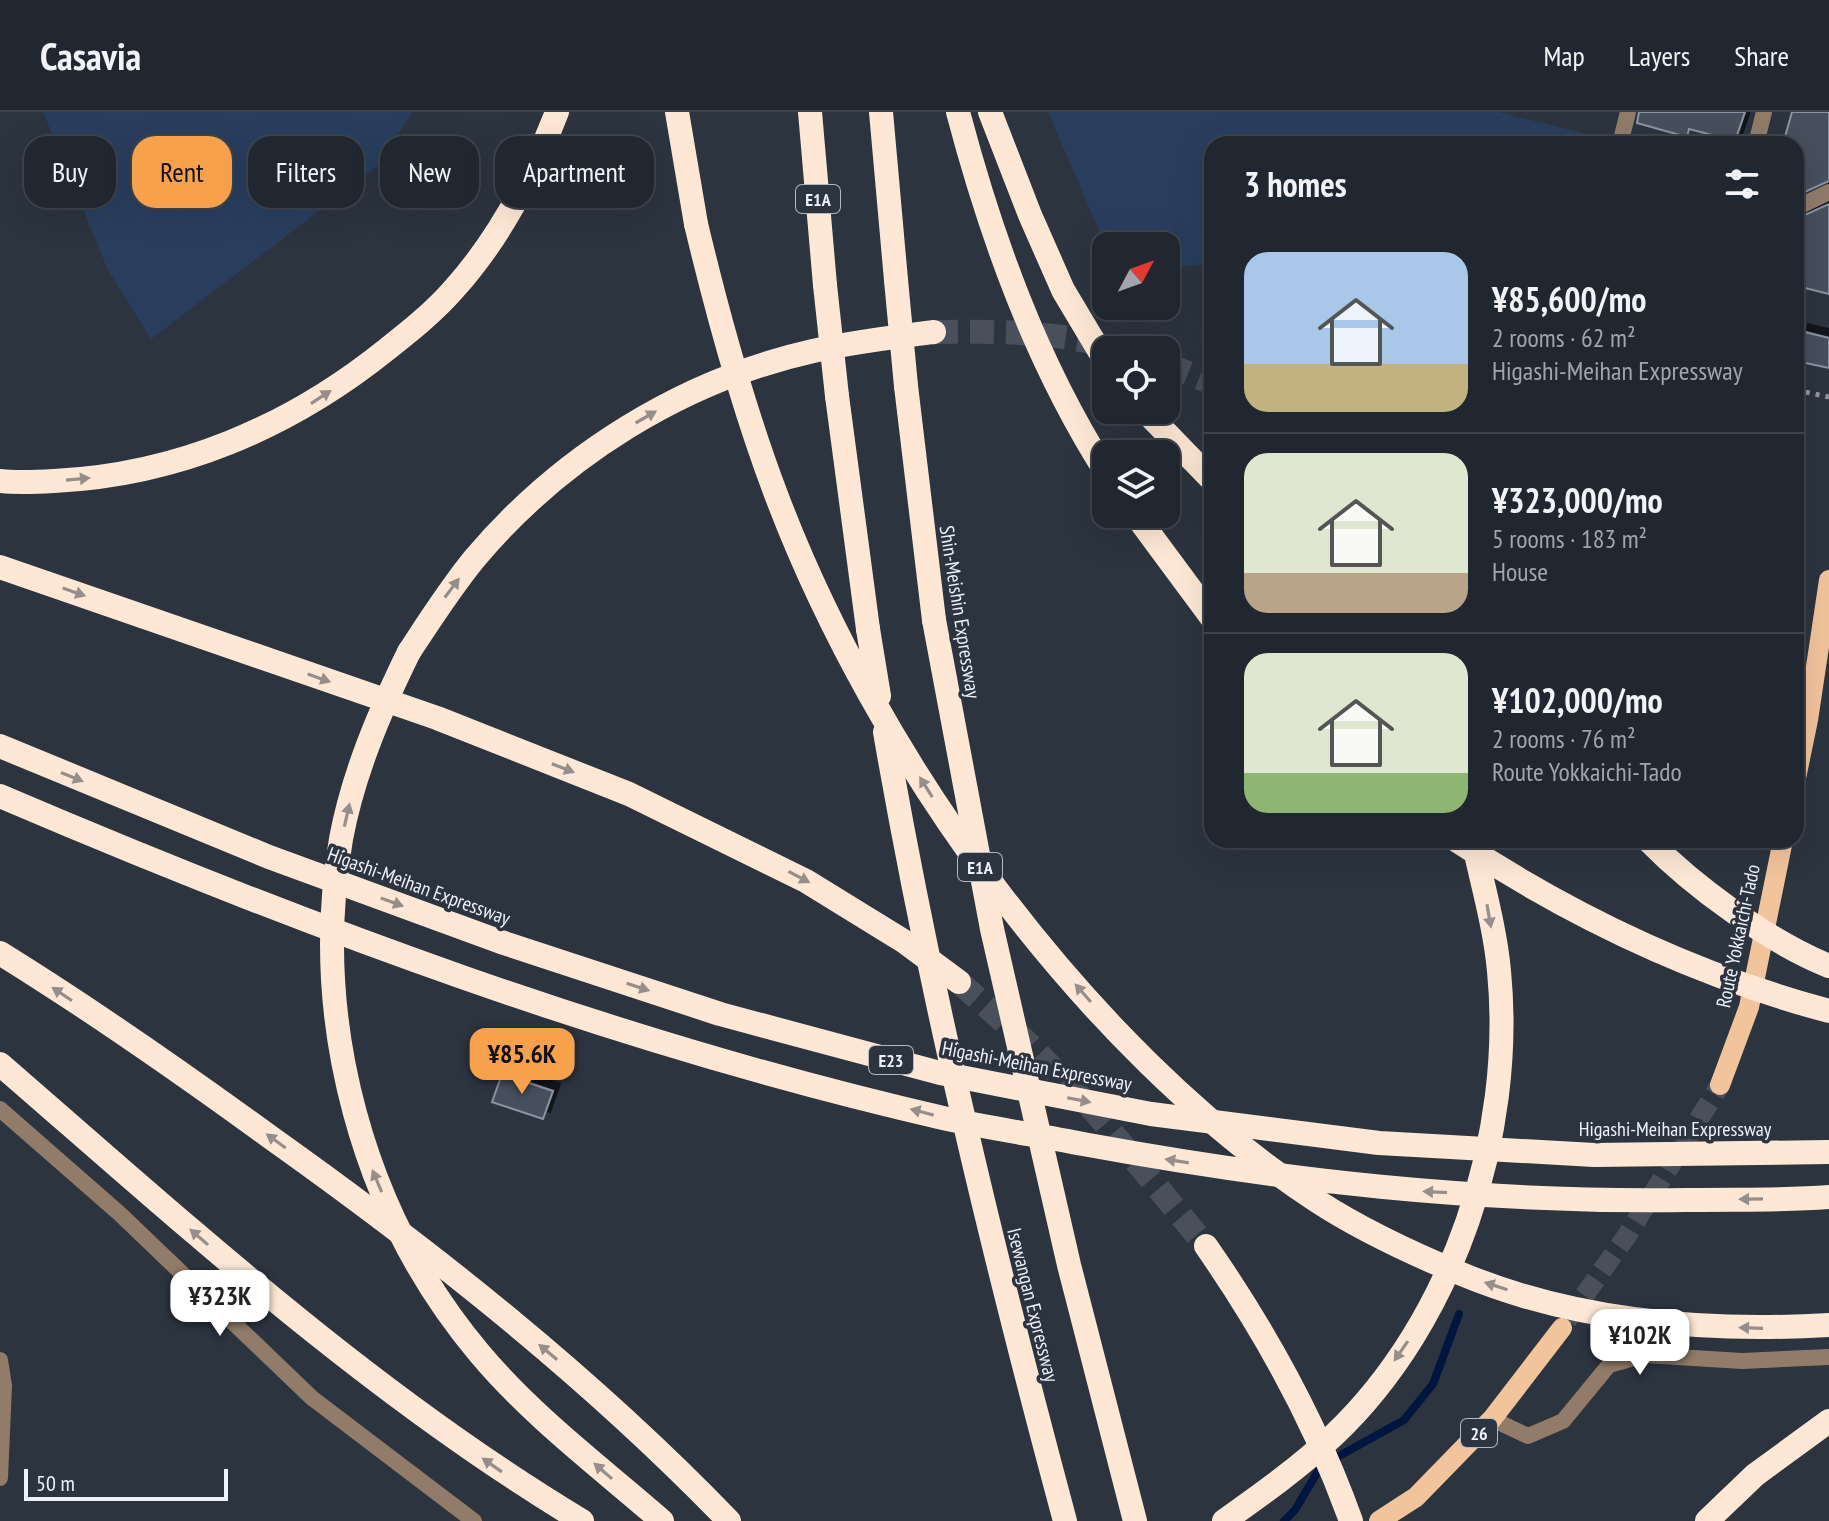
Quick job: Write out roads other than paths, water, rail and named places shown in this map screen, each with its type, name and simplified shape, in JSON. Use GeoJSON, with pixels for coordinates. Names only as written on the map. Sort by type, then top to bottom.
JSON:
{"type":"FeatureCollection","features":[{"type":"Feature","properties":{"kind":"highway"},"geometry":{"type":"LineString","coordinates":[[0,481],[82,480],[152,469],[216,450],[269,427],[317,400],[414,328],[454,289],[517,200],[557,112]]}},
{"type":"Feature","properties":{"kind":"highway"},"geometry":{"type":"LineString","coordinates":[[677,112],[696,224],[723,333],[777,499],[812,580],[851,659],[944,815],[998,889],[1108,1022],[1168,1084],[1241,1146],[1318,1202],[1390,1242],[1467,1276],[1535,1299],[1608,1315],[1684,1325],[1758,1329],[1829,1325]]}},
{"type":"Feature","properties":{"kind":"highway","name":"Isewangan Expressway"},"geometry":{"type":"LineString","coordinates":[[810,112],[837,396],[868,629],[911,880],[1004,1295],[1065,1521]]}},
{"type":"Feature","properties":{"kind":"highway","name":"Shin-Meishin Expressway"},"geometry":{"type":"LineString","coordinates":[[881,112],[906,386],[934,620],[992,929],[1069,1265],[1135,1521]]}},
{"type":"Feature","properties":{"kind":"highway"},"geometry":{"type":"LineString","coordinates":[[958,112],[975,176],[1028,321],[1062,395],[1092,448]]}},
{"type":"Feature","properties":{"kind":"highway"},"geometry":{"type":"LineString","coordinates":[[990,112],[1063,290],[1092,339]]}},
{"type":"Feature","properties":{"kind":"highway"},"geometry":{"type":"LineString","coordinates":[[662,1521],[516,1393],[472,1343],[418,1269],[393,1220],[371,1168],[341,1049],[333,939],[341,839],[353,791],[389,693],[409,652],[475,558],[556,477],[652,413],[703,388],[813,351],[934,332]]}},
{"type":"Feature","properties":{"kind":"highway"},"geometry":{"type":"LineString","coordinates":[[1158,424],[1204,472]]}},
{"type":"Feature","properties":{"kind":"highway"},"geometry":{"type":"LineString","coordinates":[[1145,528],[1204,607]]}},
{"type":"Feature","properties":{"kind":"highway"},"geometry":{"type":"LineString","coordinates":[[0,567],[437,718],[629,794],[806,881],[905,942],[959,982]]}},
{"type":"Feature","properties":{"kind":"highway","name":"Higashi-Meihan Expressway"},"geometry":{"type":"LineString","coordinates":[[0,746],[269,857],[501,942],[720,1014],[940,1073],[1151,1114],[1379,1143],[1594,1155],[1829,1152]]}},
{"type":"Feature","properties":{"kind":"highway","name":"E23"},"geometry":{"type":"LineString","coordinates":[[0,796],[264,904],[501,989],[722,1060],[944,1118],[1172,1160],[1386,1189],[1591,1201],[1829,1197]]}},
{"type":"Feature","properties":{"kind":"highway"},"geometry":{"type":"LineString","coordinates":[[1469,848],[1578,914],[1640,944],[1701,971],[1829,1011]]}},
{"type":"Feature","properties":{"kind":"highway"},"geometry":{"type":"LineString","coordinates":[[1224,1521],[1283,1479],[1336,1433],[1381,1380],[1430,1305],[1467,1225],[1485,1169],[1496,1109],[1501,1032],[1499,970],[1475,848]]}},
{"type":"Feature","properties":{"kind":"highway"},"geometry":{"type":"LineString","coordinates":[[1656,848],[1717,899],[1773,936],[1829,966]]}},
{"type":"Feature","properties":{"kind":"highway"},"geometry":{"type":"LineString","coordinates":[[0,953],[184,1075],[347,1192],[484,1297],[607,1402],[729,1521]]}},
{"type":"Feature","properties":{"kind":"highway"},"geometry":{"type":"LineString","coordinates":[[0,1064],[323,1342],[507,1476],[582,1521]]}},
{"type":"Feature","properties":{"kind":"highway"},"geometry":{"type":"LineString","coordinates":[[1206,1246],[1245,1302],[1301,1405],[1351,1521]]}},
{"type":"Feature","properties":{"kind":"highway"},"geometry":{"type":"LineString","coordinates":[[1707,1521],[1755,1475],[1829,1421]]}},
{"type":"Feature","properties":{"kind":"main road"},"geometry":{"type":"LineString","coordinates":[[1804,739],[1829,580]]}},
{"type":"Feature","properties":{"kind":"main road","name":"Route Yokkaichi-Tado"},"geometry":{"type":"LineString","coordinates":[[1720,1085],[1749,1007],[1781,848]]}},
{"type":"Feature","properties":{"kind":"main road","name":"26"},"geometry":{"type":"LineString","coordinates":[[1379,1521],[1416,1497],[1492,1419],[1562,1328]]}},
{"type":"Feature","properties":{"kind":"street"},"geometry":{"type":"LineString","coordinates":[[1622,136],[1628,112]]}},
{"type":"Feature","properties":{"kind":"street"},"geometry":{"type":"LineString","coordinates":[[1758,136],[1764,112]]}},
{"type":"Feature","properties":{"kind":"street"},"geometry":{"type":"LineString","coordinates":[[1804,204],[1829,192]]}},
{"type":"Feature","properties":{"kind":"street"},"geometry":{"type":"LineString","coordinates":[[0,1109],[120,1214],[312,1398],[474,1521]]}},
{"type":"Feature","properties":{"kind":"street"},"geometry":{"type":"LineString","coordinates":[[1492,1419],[1528,1436],[1563,1421],[1609,1365],[1645,1355],[1742,1361],[1829,1357]]}},
{"type":"Feature","properties":{"kind":"street"},"geometry":{"type":"LineString","coordinates":[[0,1360],[4,1386],[0,1478]]}},
{"type":"Feature","properties":{"kind":"waterway"},"geometry":{"type":"LineString","coordinates":[[1284,1521],[1295,1510],[1321,1466],[1404,1420],[1433,1384],[1459,1314]]}},
{"type":"Feature","properties":{"kind":"tunnel"},"geometry":{"type":"LineString","coordinates":[[934,332],[1005,332],[1092,342]]}},
{"type":"Feature","properties":{"kind":"tunnel"},"geometry":{"type":"LineString","coordinates":[[1180,370],[1204,380]]}},
{"type":"Feature","properties":{"kind":"tunnel"},"geometry":{"type":"LineString","coordinates":[[959,982],[1030,1045],[1096,1113],[1206,1246]]}},
{"type":"Feature","properties":{"kind":"tunnel"},"geometry":{"type":"LineString","coordinates":[[1567,1320],[1628,1234],[1720,1085]]}}]}
